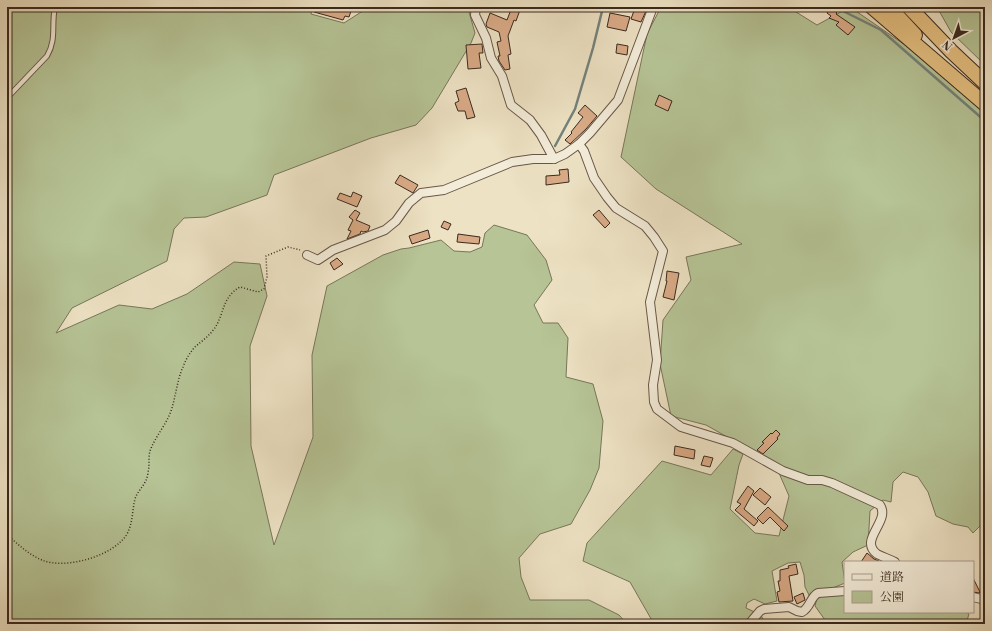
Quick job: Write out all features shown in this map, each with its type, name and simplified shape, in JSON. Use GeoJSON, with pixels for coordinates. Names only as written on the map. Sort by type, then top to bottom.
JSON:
{"type":"FeatureCollection","features":[{"type":"Feature","properties":{"kind":"highway"},"geometry":{"type":"LineString","coordinates":[[872,7],[985,103]]}},
{"type":"Feature","properties":{"kind":"highway"},"geometry":{"type":"LineString","coordinates":[[889,7],[985,103]]}},
{"type":"Feature","properties":{"kind":"highway"},"geometry":{"type":"LineString","coordinates":[[909,7],[951,51],[985,83]]}},
{"type":"Feature","properties":{"kind":"highway"},"geometry":{"type":"LineString","coordinates":[[918,7],[941,31],[951,51]]}},
{"type":"Feature","properties":{"kind":"street"},"geometry":{"type":"LineString","coordinates":[[476,7],[475,16],[486,38],[491,58],[502,76],[511,105],[530,120],[541,135],[554,159]]}},
{"type":"Feature","properties":{"kind":"street"},"geometry":{"type":"LineString","coordinates":[[307,255],[318,260],[334,250],[384,230],[396,221],[409,203],[421,193],[444,190],[512,162],[533,159],[554,159],[565,154],[579,144],[618,100],[653,7]]}},
{"type":"Feature","properties":{"kind":"street"},"geometry":{"type":"LineString","coordinates":[[579,144],[584,151],[594,178],[607,197],[616,208],[645,226],[663,251],[650,302],[657,360],[653,385],[654,402],[657,410],[681,426],[733,443],[784,471],[808,480],[822,480],[832,483],[880,505],[883,512],[871,538],[871,544],[877,553],[893,561]]}},
{"type":"Feature","properties":{"kind":"street"},"geometry":{"type":"LineString","coordinates":[[749,624],[760,611],[789,606],[802,612],[809,606],[814,595],[818,593],[844,591]]}},
{"type":"Feature","properties":{"kind":"street"},"geometry":{"type":"LineString","coordinates":[[974,598],[985,600]]}},
{"type":"Feature","properties":{"kind":"lane"},"geometry":{"type":"LineString","coordinates":[[7,98],[47,56],[51,49],[54,40],[53,14],[55,7]]}},
{"type":"Feature","properties":{"kind":"path"},"geometry":{"type":"LineString","coordinates":[[7,535],[41,560],[52,563],[64,563],[88,559],[108,552],[117,546],[127,535],[132,520],[135,498],[145,484],[148,473],[149,453],[171,411],[182,368],[188,356],[213,331],[228,296],[240,287],[258,292],[264,289],[267,277],[266,256],[288,247],[298,249],[307,255]]}},
{"type":"Feature","properties":{"kind":"green space"},"geometry":{"type":"Polygon","coordinates":[[[7,7],[312,7],[311,14],[344,23],[369,7],[471,7],[469,12],[475,33],[471,43],[432,108],[416,125],[371,138],[274,175],[267,195],[206,217],[184,218],[174,229],[167,261],[72,308],[56,333],[119,305],[152,309],[187,294],[234,262],[260,264],[267,296],[250,346],[251,446],[274,545],[313,437],[312,355],[327,286],[383,255],[401,249],[441,240],[454,251],[470,252],[482,247],[485,233],[494,225],[527,235],[546,260],[552,280],[534,305],[543,323],[558,323],[568,338],[566,377],[593,384],[603,421],[599,468],[590,490],[571,524],[540,534],[519,558],[521,577],[530,600],[589,600],[619,615],[627,624],[7,624],[7,7]]]}},
{"type":"Feature","properties":{"kind":"green space"},"geometry":{"type":"Polygon","coordinates":[[[661,7],[788,7],[817,25],[850,7],[921,56],[985,112],[985,521],[973,533],[968,527],[953,524],[936,516],[928,492],[918,477],[903,472],[893,482],[891,502],[883,500],[870,511],[868,545],[853,552],[842,562],[844,583],[810,597],[805,587],[804,575],[800,562],[788,563],[772,571],[777,601],[765,604],[754,599],[747,603],[746,608],[761,615],[765,624],[654,624],[630,582],[583,561],[587,543],[662,461],[711,475],[733,449],[743,454],[739,465],[730,509],[755,533],[779,536],[789,496],[775,464],[706,425],[671,416],[660,364],[663,320],[691,280],[686,257],[742,244],[656,189],[621,157],[647,34],[661,7]]]}},
{"type":"Feature","properties":{"kind":"green space"},"geometry":{"type":"Polygon","coordinates":[[[937,7],[985,7],[985,65],[951,32],[937,7]]]}},
{"type":"Feature","properties":{"kind":"green space"},"geometry":{"type":"Polygon","coordinates":[[[837,590],[844,590],[844,613],[969,614],[966,624],[823,624],[825,620],[815,606],[817,598],[837,590]]]}},
{"type":"Feature","properties":{"kind":"building"},"geometry":{"type":"Polygon","coordinates":[[[316,7],[352,8],[349,17],[345,16],[343,20],[314,12],[316,7]]]}},
{"type":"Feature","properties":{"kind":"building"},"geometry":{"type":"Polygon","coordinates":[[[512,7],[521,7],[508,36],[511,54],[508,55],[510,69],[505,70],[499,61],[498,56],[500,56],[497,42],[501,41],[499,32],[487,27],[486,24],[490,13],[507,20],[512,7]]]}},
{"type":"Feature","properties":{"kind":"building"},"geometry":{"type":"Polygon","coordinates":[[[830,7],[837,13],[836,14],[855,27],[848,35],[836,25],[839,22],[829,18],[831,16],[827,13],[830,7]]]}},
{"type":"Feature","properties":{"kind":"building"},"geometry":{"type":"Polygon","coordinates":[[[635,8],[646,11],[641,22],[631,19],[635,8]]]}},
{"type":"Feature","properties":{"kind":"building"},"geometry":{"type":"Polygon","coordinates":[[[610,13],[630,17],[626,31],[607,27],[610,13]]]}},
{"type":"Feature","properties":{"kind":"building"},"geometry":{"type":"Polygon","coordinates":[[[482,44],[483,53],[479,53],[481,68],[468,69],[466,45],[482,44]]]}},
{"type":"Feature","properties":{"kind":"building"},"geometry":{"type":"Polygon","coordinates":[[[617,44],[628,46],[627,55],[616,53],[617,44]]]}},
{"type":"Feature","properties":{"kind":"building"},"geometry":{"type":"Polygon","coordinates":[[[466,88],[475,117],[467,119],[465,111],[458,111],[455,103],[459,101],[456,91],[466,88]]]}},
{"type":"Feature","properties":{"kind":"building"},"geometry":{"type":"Polygon","coordinates":[[[659,95],[672,101],[668,111],[655,105],[659,95]]]}},
{"type":"Feature","properties":{"kind":"building"},"geometry":{"type":"Polygon","coordinates":[[[585,105],[597,116],[570,144],[565,140],[583,117],[578,113],[585,105]]]}},
{"type":"Feature","properties":{"kind":"building"},"geometry":{"type":"Polygon","coordinates":[[[568,169],[569,182],[546,185],[546,176],[560,175],[559,170],[568,169]]]}},
{"type":"Feature","properties":{"kind":"building"},"geometry":{"type":"Polygon","coordinates":[[[400,175],[418,185],[413,193],[395,183],[400,175]]]}},
{"type":"Feature","properties":{"kind":"building"},"geometry":{"type":"Polygon","coordinates":[[[353,192],[362,196],[357,207],[337,199],[340,193],[351,197],[353,192]]]}},
{"type":"Feature","properties":{"kind":"building"},"geometry":{"type":"Polygon","coordinates":[[[355,210],[360,213],[356,220],[370,226],[368,231],[361,231],[360,234],[347,239],[351,231],[348,230],[353,220],[349,217],[355,210]]]}},
{"type":"Feature","properties":{"kind":"building"},"geometry":{"type":"Polygon","coordinates":[[[599,210],[610,223],[605,228],[593,215],[599,210]]]}},
{"type":"Feature","properties":{"kind":"building"},"geometry":{"type":"Polygon","coordinates":[[[444,221],[451,224],[448,230],[441,227],[444,221]]]}},
{"type":"Feature","properties":{"kind":"building"},"geometry":{"type":"Polygon","coordinates":[[[428,230],[430,238],[412,244],[409,236],[428,230]]]}},
{"type":"Feature","properties":{"kind":"building"},"geometry":{"type":"Polygon","coordinates":[[[458,234],[480,237],[479,244],[457,242],[458,234]]]}},
{"type":"Feature","properties":{"kind":"building"},"geometry":{"type":"Polygon","coordinates":[[[337,258],[343,264],[334,270],[330,263],[337,258]]]}},
{"type":"Feature","properties":{"kind":"building"},"geometry":{"type":"Polygon","coordinates":[[[667,271],[679,273],[674,300],[663,297],[667,281],[667,271]]]}},
{"type":"Feature","properties":{"kind":"building"},"geometry":{"type":"Polygon","coordinates":[[[776,430],[780,434],[777,438],[778,439],[763,454],[757,450],[764,443],[762,442],[776,430]]]}},
{"type":"Feature","properties":{"kind":"building"},"geometry":{"type":"Polygon","coordinates":[[[675,446],[695,450],[694,459],[674,455],[675,446]]]}},
{"type":"Feature","properties":{"kind":"building"},"geometry":{"type":"Polygon","coordinates":[[[704,456],[713,458],[710,467],[701,465],[704,456]]]}},
{"type":"Feature","properties":{"kind":"building"},"geometry":{"type":"Polygon","coordinates":[[[748,486],[754,491],[744,509],[758,521],[754,526],[735,510],[741,504],[737,502],[748,486]]]}},
{"type":"Feature","properties":{"kind":"building"},"geometry":{"type":"Polygon","coordinates":[[[760,488],[771,497],[765,505],[753,495],[760,488]]]}},
{"type":"Feature","properties":{"kind":"building"},"geometry":{"type":"Polygon","coordinates":[[[768,507],[788,526],[784,531],[770,517],[763,524],[757,518],[768,507]]]}},
{"type":"Feature","properties":{"kind":"building"},"geometry":{"type":"Polygon","coordinates":[[[867,553],[879,561],[862,561],[867,553]]]}},
{"type":"Feature","properties":{"kind":"building"},"geometry":{"type":"Polygon","coordinates":[[[796,564],[798,574],[789,576],[793,601],[779,602],[777,592],[780,591],[778,581],[780,581],[780,570],[789,568],[788,566],[796,564]]]}},
{"type":"Feature","properties":{"kind":"building"},"geometry":{"type":"Polygon","coordinates":[[[974,580],[980,592],[974,592],[974,580]]]}},
{"type":"Feature","properties":{"kind":"building"},"geometry":{"type":"Polygon","coordinates":[[[803,593],[805,600],[797,604],[794,597],[803,593]]]}},
{"type":"Feature","properties":{"kind":"waterway"},"geometry":{"type":"LineString","coordinates":[[555,146],[575,109],[593,48],[603,7]]}},
{"type":"Feature","properties":{"kind":"waterway"},"geometry":{"type":"LineString","coordinates":[[835,7],[881,30],[985,121]]}}]}
